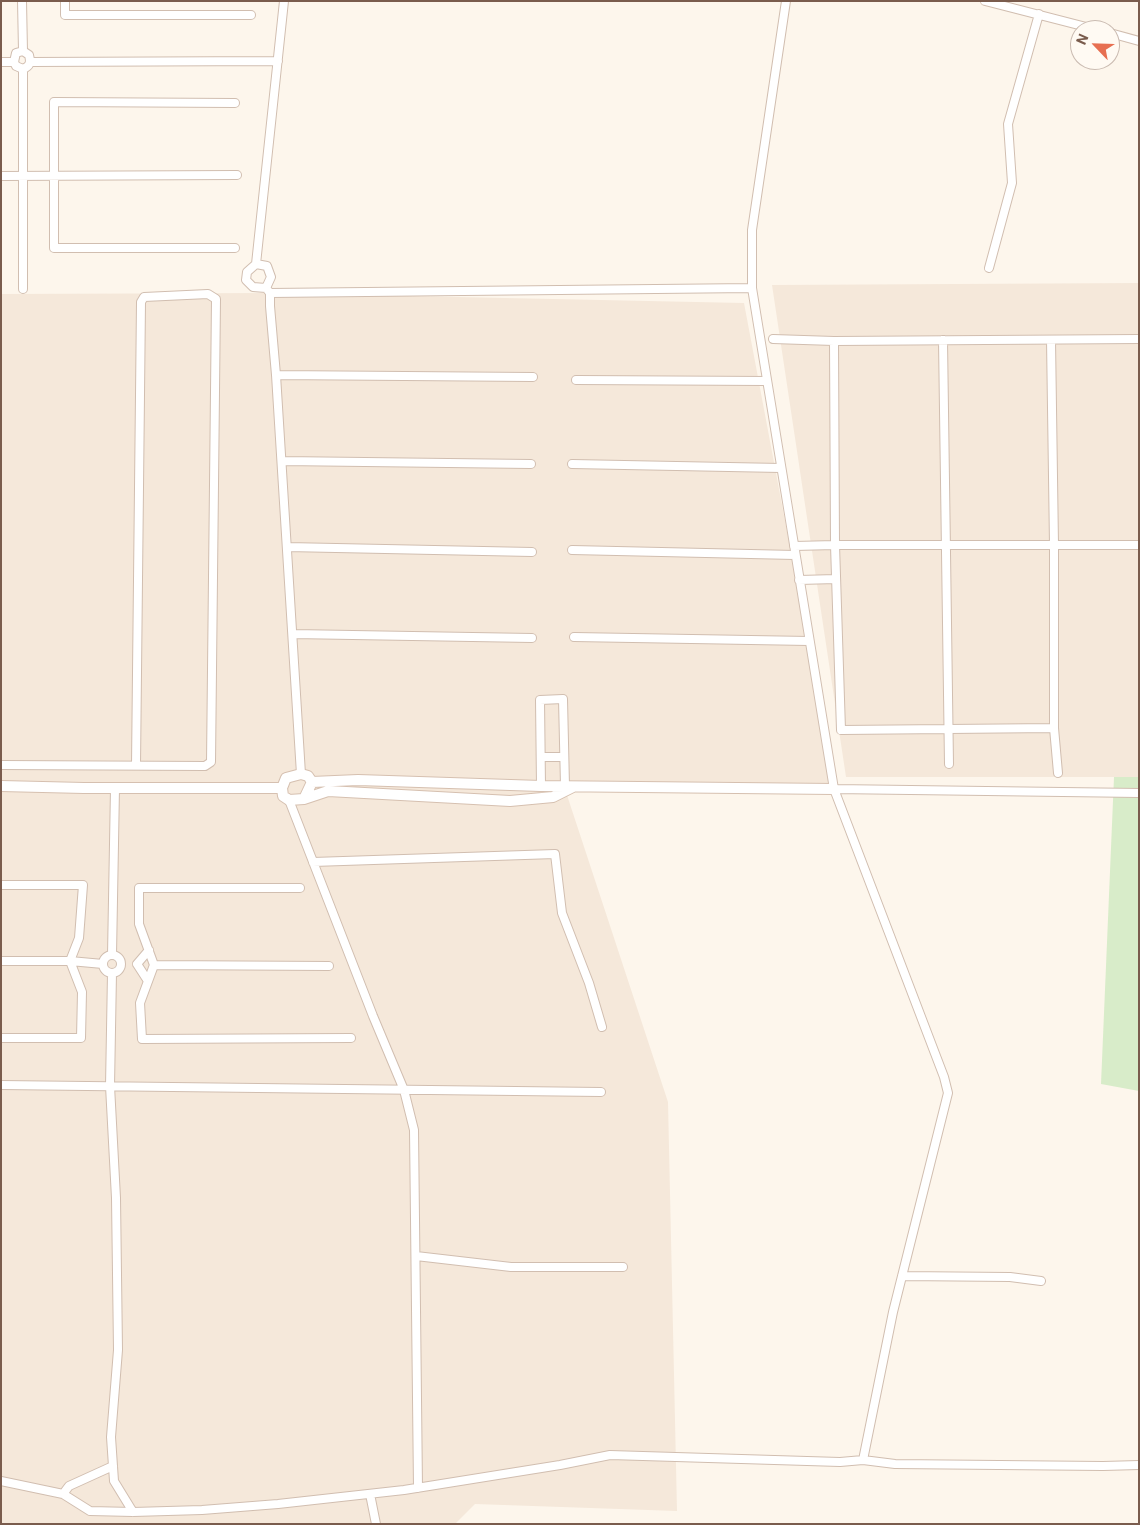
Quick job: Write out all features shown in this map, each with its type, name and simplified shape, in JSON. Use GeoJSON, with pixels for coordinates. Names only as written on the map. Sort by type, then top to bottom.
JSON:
{"type":"FeatureCollection","features":[{"type":"Feature","properties":{"kind":"street"},"geometry":{"type":"LineString","coordinates":[[22,1],[22,51]]}},
{"type":"Feature","properties":{"kind":"street"},"geometry":{"type":"LineString","coordinates":[[65,1],[65,15],[251,15]]}},
{"type":"Feature","properties":{"kind":"street"},"geometry":{"type":"LineString","coordinates":[[284,1],[256,264],[247,272],[246,280],[253,287],[268,290],[752,288]]}},
{"type":"Feature","properties":{"kind":"street"},"geometry":{"type":"LineString","coordinates":[[786,1],[752,230],[752,288],[834,790],[944,1076],[948,1093],[893,1312],[864,1460]]}},
{"type":"Feature","properties":{"kind":"street"},"geometry":{"type":"LineString","coordinates":[[985,1],[1070,22]]}},
{"type":"Feature","properties":{"kind":"street"},"geometry":{"type":"LineString","coordinates":[[989,268],[1012,183],[1008,124],[1039,14]]}},
{"type":"Feature","properties":{"kind":"street"},"geometry":{"type":"LineString","coordinates":[[1120,36],[1139,41]]}},
{"type":"Feature","properties":{"kind":"street"},"geometry":{"type":"LineString","coordinates":[[22,51],[29,55],[30,62],[23,69],[16,66],[14,62],[16,53],[22,51]]}},
{"type":"Feature","properties":{"kind":"street"},"geometry":{"type":"LineString","coordinates":[[30,62],[278,61]]}},
{"type":"Feature","properties":{"kind":"street"},"geometry":{"type":"LineString","coordinates":[[1,62],[14,62]]}},
{"type":"Feature","properties":{"kind":"street"},"geometry":{"type":"LineString","coordinates":[[23,69],[23,289]]}},
{"type":"Feature","properties":{"kind":"street"},"geometry":{"type":"LineString","coordinates":[[234,103],[54,102],[54,248],[235,248]]}},
{"type":"Feature","properties":{"kind":"street"},"geometry":{"type":"LineString","coordinates":[[1,176],[237,175]]}},
{"type":"Feature","properties":{"kind":"street"},"geometry":{"type":"LineString","coordinates":[[256,264],[267,266],[271,277],[268,290],[282,461],[301,774]]}},
{"type":"Feature","properties":{"kind":"street"},"geometry":{"type":"LineString","coordinates":[[1,766],[205,766],[212,762],[216,299],[208,294],[144,297],[141,302],[136,765]]}},
{"type":"Feature","properties":{"kind":"street"},"geometry":{"type":"LineString","coordinates":[[772,339],[834,341],[1139,339]]}},
{"type":"Feature","properties":{"kind":"street"},"geometry":{"type":"LineString","coordinates":[[943,340],[949,764]]}},
{"type":"Feature","properties":{"kind":"street"},"geometry":{"type":"LineString","coordinates":[[1051,340],[1054,728],[1058,773]]}},
{"type":"Feature","properties":{"kind":"street"},"geometry":{"type":"LineString","coordinates":[[834,341],[835,545],[841,730],[1054,728]]}},
{"type":"Feature","properties":{"kind":"street"},"geometry":{"type":"LineString","coordinates":[[276,375],[533,377]]}},
{"type":"Feature","properties":{"kind":"street"},"geometry":{"type":"LineString","coordinates":[[576,380],[767,381]]}},
{"type":"Feature","properties":{"kind":"street"},"geometry":{"type":"LineString","coordinates":[[282,461],[531,464]]}},
{"type":"Feature","properties":{"kind":"street"},"geometry":{"type":"LineString","coordinates":[[572,464],[781,468]]}},
{"type":"Feature","properties":{"kind":"street"},"geometry":{"type":"LineString","coordinates":[[794,546],[1139,545]]}},
{"type":"Feature","properties":{"kind":"street"},"geometry":{"type":"LineString","coordinates":[[287,547],[532,552]]}},
{"type":"Feature","properties":{"kind":"street"},"geometry":{"type":"LineString","coordinates":[[572,550],[795,555]]}},
{"type":"Feature","properties":{"kind":"street"},"geometry":{"type":"LineString","coordinates":[[799,580],[836,579]]}},
{"type":"Feature","properties":{"kind":"street"},"geometry":{"type":"LineString","coordinates":[[293,634],[532,638]]}},
{"type":"Feature","properties":{"kind":"street"},"geometry":{"type":"LineString","coordinates":[[574,637],[809,642]]}},
{"type":"Feature","properties":{"kind":"street"},"geometry":{"type":"LineString","coordinates":[[541,786],[540,700],[563,699],[564,757],[570,786]]}},
{"type":"Feature","properties":{"kind":"street"},"geometry":{"type":"LineString","coordinates":[[541,758],[564,757]]}},
{"type":"Feature","properties":{"kind":"street"},"geometry":{"type":"LineString","coordinates":[[312,782],[308,776],[301,774],[286,778],[282,788],[283,796],[289,800],[304,800],[328,791],[510,801],[553,798],[570,786]]}},
{"type":"Feature","properties":{"kind":"street"},"geometry":{"type":"LineString","coordinates":[[312,782],[358,780],[541,786],[1139,793]]}},
{"type":"Feature","properties":{"kind":"street"},"geometry":{"type":"LineString","coordinates":[[304,800],[312,782]]}},
{"type":"Feature","properties":{"kind":"street"},"geometry":{"type":"LineString","coordinates":[[1,786],[282,788]]}},
{"type":"Feature","properties":{"kind":"street"},"geometry":{"type":"LineString","coordinates":[[112,955],[115,788]]}},
{"type":"Feature","properties":{"kind":"street"},"geometry":{"type":"LineString","coordinates":[[289,800],[373,1016],[404,1090],[414,1130],[418,1488]]}},
{"type":"Feature","properties":{"kind":"street"},"geometry":{"type":"LineString","coordinates":[[313,862],[556,854],[562,913],[589,983],[602,1027]]}},
{"type":"Feature","properties":{"kind":"street"},"geometry":{"type":"LineString","coordinates":[[1,886],[83,885],[79,938],[70,961],[82,992],[81,1038],[1,1038]]}},
{"type":"Feature","properties":{"kind":"street"},"geometry":{"type":"LineString","coordinates":[[300,888],[139,888],[139,924],[154,965],[140,1003],[142,1039],[350,1038]]}},
{"type":"Feature","properties":{"kind":"street"},"geometry":{"type":"LineString","coordinates":[[122,964],[137,964],[149,950]]}},
{"type":"Feature","properties":{"kind":"street"},"geometry":{"type":"LineString","coordinates":[[112,955],[117,956],[122,964],[117,972],[112,973],[104,968],[104,964],[108,956],[112,955]]}},
{"type":"Feature","properties":{"kind":"street"},"geometry":{"type":"LineString","coordinates":[[1,962],[70,961],[104,964]]}},
{"type":"Feature","properties":{"kind":"street"},"geometry":{"type":"LineString","coordinates":[[137,964],[148,981]]}},
{"type":"Feature","properties":{"kind":"street"},"geometry":{"type":"LineString","coordinates":[[154,965],[329,966]]}},
{"type":"Feature","properties":{"kind":"street"},"geometry":{"type":"LineString","coordinates":[[112,973],[110,1086],[116,1198],[118,1350],[111,1437],[114,1481],[133,1512]]}},
{"type":"Feature","properties":{"kind":"street"},"geometry":{"type":"LineString","coordinates":[[1,1085],[601,1092]]}},
{"type":"Feature","properties":{"kind":"street"},"geometry":{"type":"LineString","coordinates":[[416,1256],[511,1266],[623,1267]]}},
{"type":"Feature","properties":{"kind":"street"},"geometry":{"type":"LineString","coordinates":[[902,1276],[1010,1277],[1042,1281]]}},
{"type":"Feature","properties":{"kind":"street"},"geometry":{"type":"LineString","coordinates":[[1,1481],[63,1494],[90,1512],[133,1512],[202,1510],[269,1505],[370,1494],[560,1465],[610,1455],[840,1462],[864,1460],[896,1464],[1139,1465]]}},
{"type":"Feature","properties":{"kind":"street"},"geometry":{"type":"LineString","coordinates":[[63,1494],[69,1486],[113,1466]]}},
{"type":"Feature","properties":{"kind":"street"},"geometry":{"type":"LineString","coordinates":[[370,1494],[376,1524]]}},
{"type":"Feature","properties":{"kind":"shaded area"},"geometry":{"type":"Polygon","coordinates":[[[1139,283],[1139,777],[846,777],[772,285],[1139,283]]]}},
{"type":"Feature","properties":{"kind":"shaded area"},"geometry":{"type":"Polygon","coordinates":[[[266,293],[744,303],[836,792],[564,786],[668,1102],[677,1511],[475,1504],[455,1524],[1,1524],[1,294],[266,293]]]}},
{"type":"Feature","properties":{"kind":"green space"},"geometry":{"type":"Polygon","coordinates":[[[1114,777],[1139,777],[1139,1091],[1101,1084],[1114,777]]]}}]}
